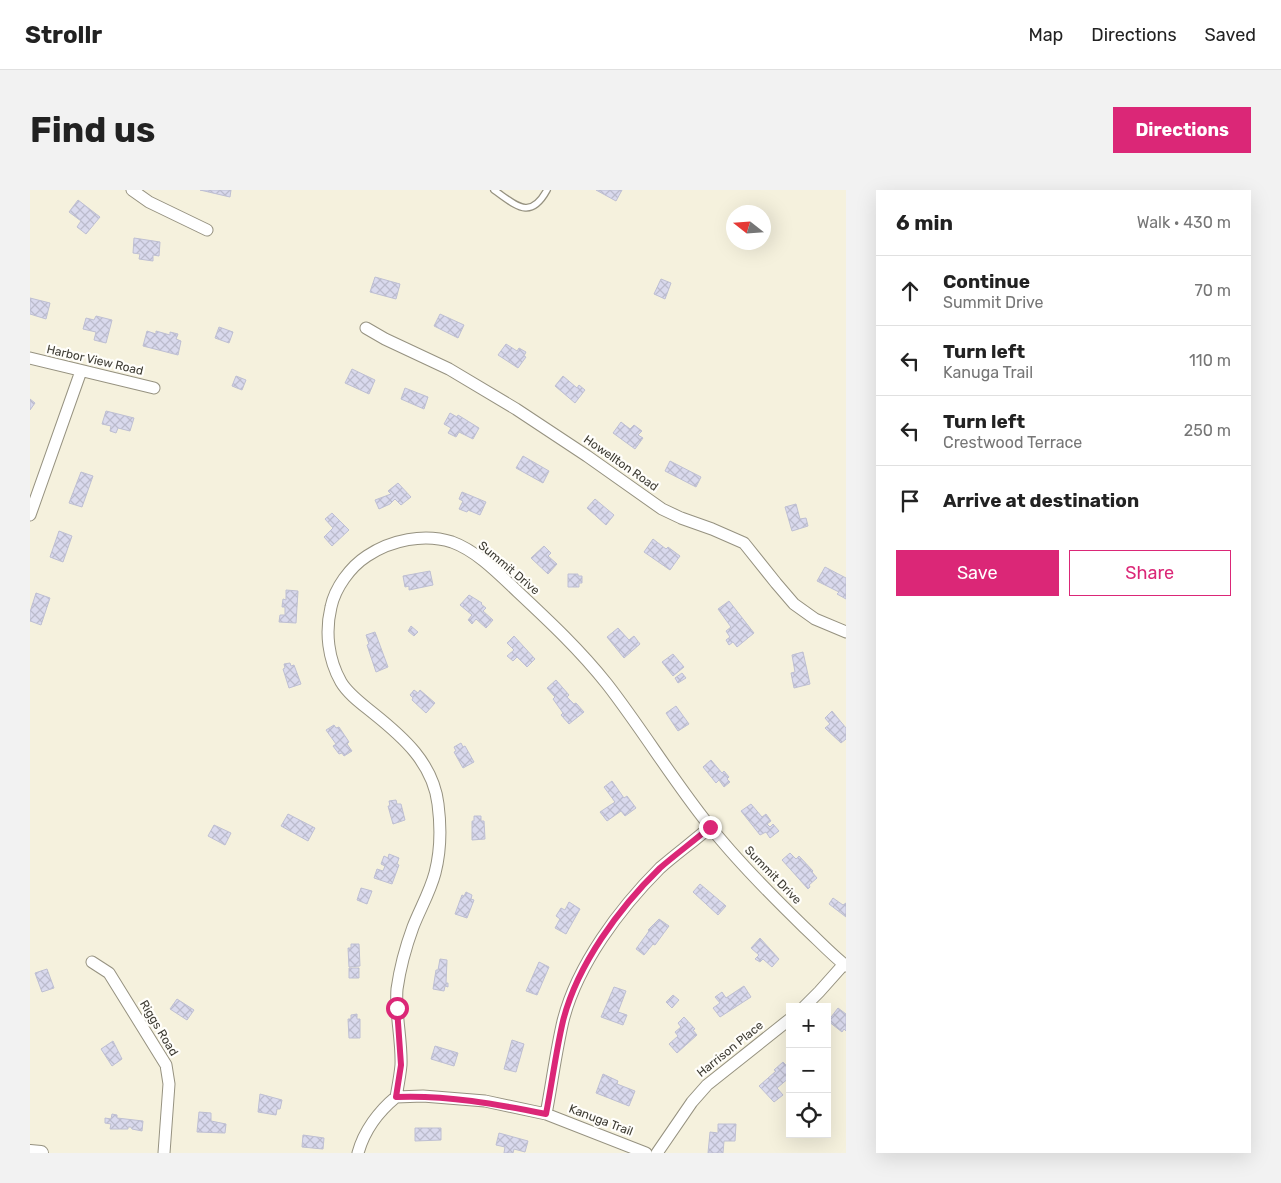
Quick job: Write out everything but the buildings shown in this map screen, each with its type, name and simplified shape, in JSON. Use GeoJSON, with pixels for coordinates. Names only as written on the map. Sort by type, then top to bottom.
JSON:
{"type":"FeatureCollection","features":[{"type":"Feature","properties":{"kind":"street"},"geometry":{"type":"LineString","coordinates":[[132,190],[148,202],[207,230]]}},
{"type":"Feature","properties":{"kind":"street","name":"Howellton Road"},"geometry":{"type":"LineString","coordinates":[[366,328],[449,369],[516,409],[662,509],[744,543],[794,604],[815,619],[846,632]]}},
{"type":"Feature","properties":{"kind":"street","name":"Harbor View Road"},"geometry":{"type":"LineString","coordinates":[[30,358],[154,388]]}},
{"type":"Feature","properties":{"kind":"street"},"geometry":{"type":"LineString","coordinates":[[30,515],[81,371]]}},
{"type":"Feature","properties":{"kind":"street","name":"Summit Drive"},"geometry":{"type":"LineString","coordinates":[[396,1097],[401,1065],[397,1008],[398,988],[402,965],[413,927],[434,877],[441,835],[438,800],[431,778],[420,756],[390,726],[351,694],[341,682],[332,660],[327,628],[332,601],[349,572],[362,559],[375,551],[415,538],[434,538],[455,543],[479,558],[563,635],[606,684],[710,827],[783,907],[845,965]]}},
{"type":"Feature","properties":{"kind":"street"},"geometry":{"type":"LineString","coordinates":[[546,1114],[564,1020],[575,988],[591,956],[611,926],[651,878],[710,827]]}},
{"type":"Feature","properties":{"kind":"street","name":"Riggs Road"},"geometry":{"type":"LineString","coordinates":[[92,962],[108,973],[166,1065],[169,1084],[164,1153]]}},
{"type":"Feature","properties":{"kind":"street"},"geometry":{"type":"LineString","coordinates":[[808,1003],[845,965]]}},
{"type":"Feature","properties":{"kind":"street","name":"Harrison Place"},"geometry":{"type":"LineString","coordinates":[[657,1153],[692,1102],[707,1085],[786,1022]]}},
{"type":"Feature","properties":{"kind":"street","name":"Kanuga Trail"},"geometry":{"type":"LineString","coordinates":[[396,1097],[423,1096],[485,1102],[546,1114],[646,1153]]}},
{"type":"Feature","properties":{"kind":"street"},"geometry":{"type":"LineString","coordinates":[[358,1153],[367,1130],[389,1102],[396,1097]]}},
{"type":"Feature","properties":{"kind":"street"},"geometry":{"type":"LineString","coordinates":[[30,1152],[41,1153]]}},
{"type":"Feature","properties":{"kind":"lane"},"geometry":{"type":"LineString","coordinates":[[494,190],[518,206],[530,208],[537,205],[547,190]]}},
{"type":"Feature","properties":{"kind":"route"},"geometry":{"type":"LineString","coordinates":[[397,1008],[401,1065],[396,1097],[423,1096],[485,1102],[546,1114],[564,1020],[575,988],[591,956],[636,894],[662,867],[710,827]]}}]}
